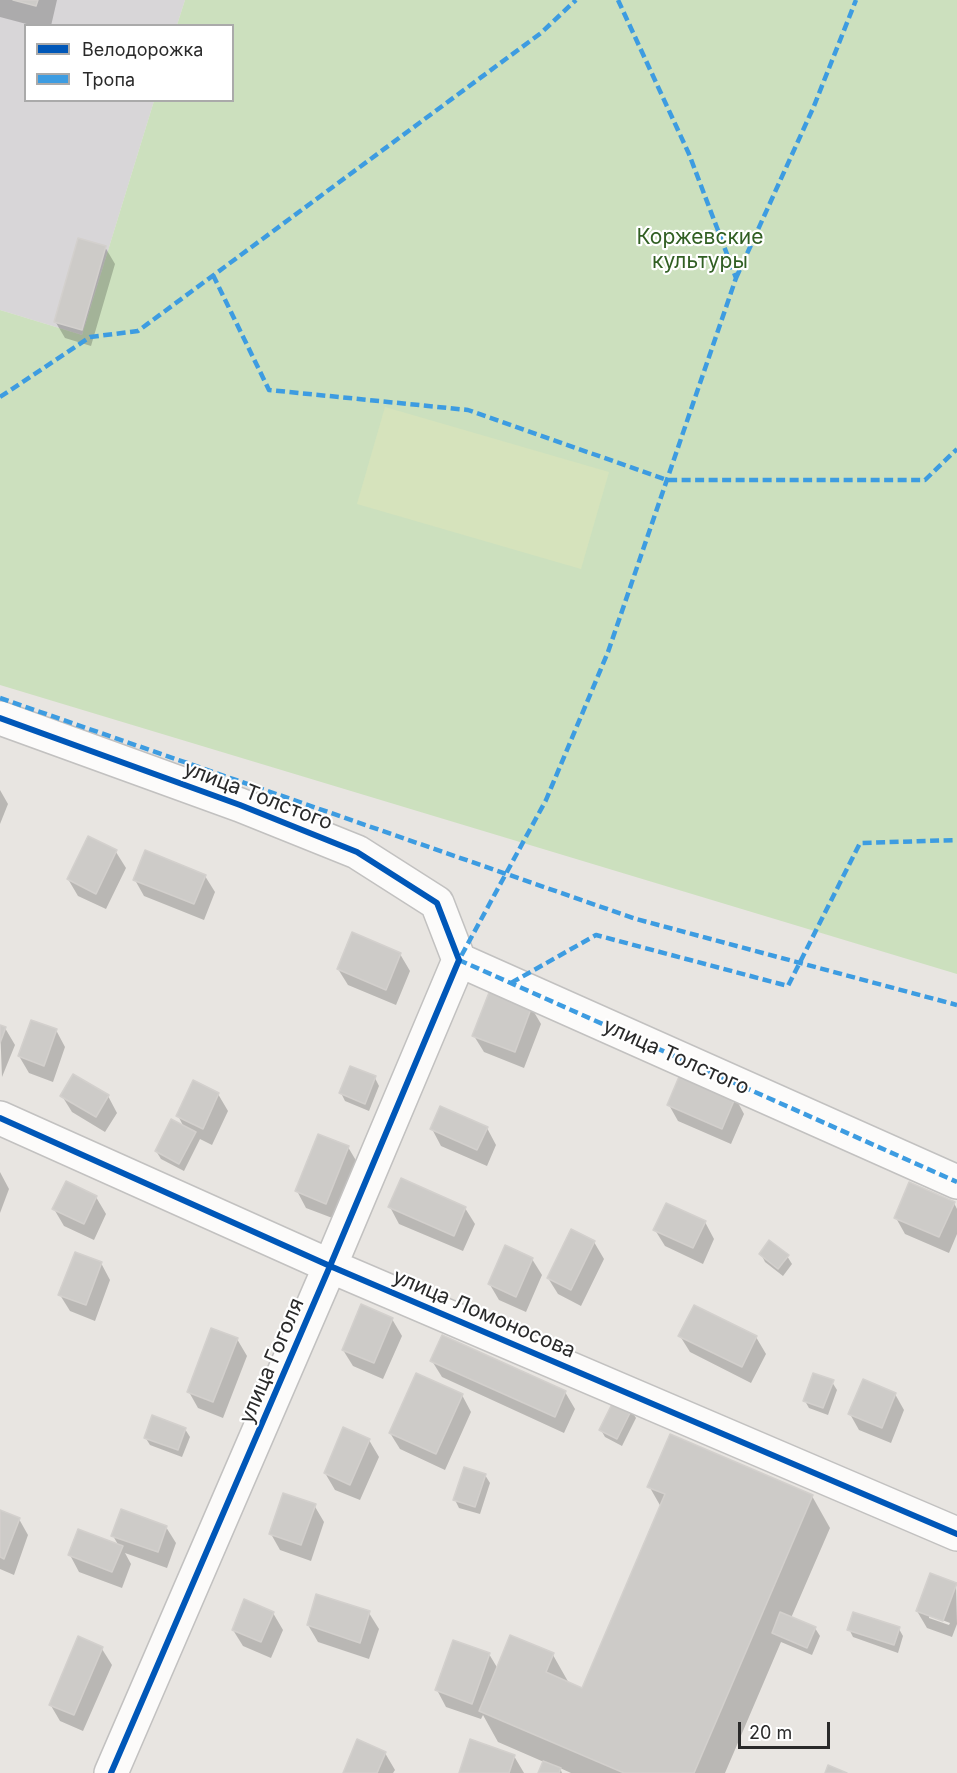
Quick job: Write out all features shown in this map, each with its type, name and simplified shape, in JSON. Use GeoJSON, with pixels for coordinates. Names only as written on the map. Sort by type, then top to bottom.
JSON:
{"type":"FeatureCollection","features":[{"type":"Feature","properties":{"kind":"street","name":"улица Толстого"},"geometry":{"type":"LineString","coordinates":[[0,718],[240,805],[357,852],[437,903],[459,960],[957,1182]]}},
{"type":"Feature","properties":{"kind":"street","name":"улица Гоголя"},"geometry":{"type":"LineString","coordinates":[[111,1773],[330,1266],[459,960]]}},
{"type":"Feature","properties":{"kind":"street","name":"улица Ломоносова"},"geometry":{"type":"LineString","coordinates":[[0,1118],[330,1266],[957,1534]]}},
{"type":"Feature","properties":{"kind":"shaded area"},"geometry":{"type":"Polygon","coordinates":[[[0,0],[185,0],[177,24],[24,24],[24,102],[154,102],[82,335],[0,310],[0,0]]]}},
{"type":"Feature","properties":{"kind":"green space","name":"Коржевские культуры"},"geometry":{"type":"Polygon","coordinates":[[[185,0],[957,0],[957,974],[0,685],[0,310],[82,335],[154,102],[234,102],[234,24],[177,24],[185,0]]]}},
{"type":"Feature","properties":{"kind":"green space"},"geometry":{"type":"Polygon","coordinates":[[[385,407],[609,472],[581,569],[357,504],[385,407]]]}},
{"type":"Feature","properties":{"kind":"building"},"geometry":{"type":"Polygon","coordinates":[[[13,0],[38,0],[36,6],[13,0]]]}},
{"type":"Feature","properties":{"kind":"building"},"geometry":{"type":"Polygon","coordinates":[[[78,238],[106,246],[82,330],[54,322],[78,238]]]}},
{"type":"Feature","properties":{"kind":"building"},"geometry":{"type":"Polygon","coordinates":[[[88,836],[117,850],[96,894],[67,879],[88,836]]]}},
{"type":"Feature","properties":{"kind":"building"},"geometry":{"type":"Polygon","coordinates":[[[145,850],[206,875],[194,904],[133,880],[145,850]]]}},
{"type":"Feature","properties":{"kind":"building"},"geometry":{"type":"Polygon","coordinates":[[[352,932],[401,953],[386,990],[337,969],[352,932]]]}},
{"type":"Feature","properties":{"kind":"building"},"geometry":{"type":"Polygon","coordinates":[[[490,990],[532,1006],[515,1052],[472,1036],[490,990]]]}},
{"type":"Feature","properties":{"kind":"building"},"geometry":{"type":"Polygon","coordinates":[[[31,1020],[57,1029],[44,1066],[18,1056],[31,1020]]]}},
{"type":"Feature","properties":{"kind":"building"},"geometry":{"type":"Polygon","coordinates":[[[0,1025],[6,1027],[0,1043],[0,1025]]]}},
{"type":"Feature","properties":{"kind":"building"},"geometry":{"type":"Polygon","coordinates":[[[350,1066],[376,1076],[365,1104],[339,1093],[350,1066]]]}},
{"type":"Feature","properties":{"kind":"building"},"geometry":{"type":"Polygon","coordinates":[[[681,1072],[736,1096],[722,1129],[667,1105],[681,1072]]]}},
{"type":"Feature","properties":{"kind":"building"},"geometry":{"type":"Polygon","coordinates":[[[73,1074],[109,1095],[96,1117],[60,1096],[73,1074]]]}},
{"type":"Feature","properties":{"kind":"building"},"geometry":{"type":"Polygon","coordinates":[[[193,1080],[219,1093],[203,1129],[176,1116],[193,1080]]]}},
{"type":"Feature","properties":{"kind":"building"},"geometry":{"type":"Polygon","coordinates":[[[440,1106],[488,1127],[477,1150],[430,1129],[440,1106]]]}},
{"type":"Feature","properties":{"kind":"building"},"geometry":{"type":"Polygon","coordinates":[[[171,1119],[196,1132],[179,1164],[155,1151],[171,1119]]]}},
{"type":"Feature","properties":{"kind":"building"},"geometry":{"type":"Polygon","coordinates":[[[318,1134],[349,1146],[326,1204],[295,1191],[318,1134]]]}},
{"type":"Feature","properties":{"kind":"building"},"geometry":{"type":"Polygon","coordinates":[[[401,1178],[466,1207],[454,1236],[388,1207],[401,1178]]]}},
{"type":"Feature","properties":{"kind":"building"},"geometry":{"type":"Polygon","coordinates":[[[66,1181],[97,1196],[84,1224],[52,1209],[66,1181]]]}},
{"type":"Feature","properties":{"kind":"building"},"geometry":{"type":"Polygon","coordinates":[[[909,1182],[955,1202],[939,1237],[894,1218],[909,1182]]]}},
{"type":"Feature","properties":{"kind":"building"},"geometry":{"type":"Polygon","coordinates":[[[666,1203],[706,1221],[693,1248],[653,1230],[666,1203]]]}},
{"type":"Feature","properties":{"kind":"building"},"geometry":{"type":"Polygon","coordinates":[[[571,1229],[595,1241],[571,1290],[547,1278],[571,1229]]]}},
{"type":"Feature","properties":{"kind":"building"},"geometry":{"type":"Polygon","coordinates":[[[769,1240],[789,1255],[778,1269],[759,1254],[769,1240]]]}},
{"type":"Feature","properties":{"kind":"building"},"geometry":{"type":"Polygon","coordinates":[[[505,1245],[533,1258],[516,1297],[488,1284],[505,1245]]]}},
{"type":"Feature","properties":{"kind":"building"},"geometry":{"type":"Polygon","coordinates":[[[75,1252],[102,1262],[86,1305],[58,1295],[75,1252]]]}},
{"type":"Feature","properties":{"kind":"building"},"geometry":{"type":"Polygon","coordinates":[[[361,1304],[393,1318],[374,1363],[342,1350],[361,1304]]]}},
{"type":"Feature","properties":{"kind":"building"},"geometry":{"type":"Polygon","coordinates":[[[694,1305],[757,1336],[742,1367],[678,1336],[694,1305]]]}},
{"type":"Feature","properties":{"kind":"building"},"geometry":{"type":"Polygon","coordinates":[[[211,1328],[238,1338],[213,1402],[187,1392],[211,1328]]]}},
{"type":"Feature","properties":{"kind":"building"},"geometry":{"type":"Polygon","coordinates":[[[442,1335],[566,1391],[555,1417],[430,1361],[442,1335]]]}},
{"type":"Feature","properties":{"kind":"building"},"geometry":{"type":"Polygon","coordinates":[[[416,1373],[463,1394],[436,1454],[389,1433],[416,1373]]]}},
{"type":"Feature","properties":{"kind":"building"},"geometry":{"type":"Polygon","coordinates":[[[813,1373],[834,1380],[823,1408],[803,1401],[813,1373]]]}},
{"type":"Feature","properties":{"kind":"building"},"geometry":{"type":"Polygon","coordinates":[[[863,1379],[896,1393],[882,1428],[848,1414],[863,1379]]]}},
{"type":"Feature","properties":{"kind":"building"},"geometry":{"type":"Polygon","coordinates":[[[614,1400],[632,1409],[617,1439],[599,1430],[614,1400]]]}},
{"type":"Feature","properties":{"kind":"building"},"geometry":{"type":"Polygon","coordinates":[[[152,1415],[186,1428],[178,1450],[144,1438],[152,1415]]]}},
{"type":"Feature","properties":{"kind":"building"},"geometry":{"type":"Polygon","coordinates":[[[343,1427],[370,1439],[350,1485],[324,1473],[343,1427]]]}},
{"type":"Feature","properties":{"kind":"building"},"geometry":{"type":"Polygon","coordinates":[[[670,1434],[813,1495],[694,1773],[624,1773],[479,1711],[510,1635],[554,1653],[546,1672],[582,1688],[665,1494],[647,1487],[670,1434]]]}},
{"type":"Feature","properties":{"kind":"building"},"geometry":{"type":"Polygon","coordinates":[[[464,1467],[486,1474],[475,1507],[453,1500],[464,1467]]]}},
{"type":"Feature","properties":{"kind":"building"},"geometry":{"type":"Polygon","coordinates":[[[283,1493],[316,1504],[301,1545],[269,1534],[283,1493]]]}},
{"type":"Feature","properties":{"kind":"building"},"geometry":{"type":"Polygon","coordinates":[[[121,1509],[167,1526],[158,1552],[111,1536],[121,1509]]]}},
{"type":"Feature","properties":{"kind":"building"},"geometry":{"type":"Polygon","coordinates":[[[0,1510],[20,1518],[4,1559],[0,1557],[0,1510]]]}},
{"type":"Feature","properties":{"kind":"building"},"geometry":{"type":"Polygon","coordinates":[[[78,1529],[123,1546],[112,1572],[68,1555],[78,1529]]]}},
{"type":"Feature","properties":{"kind":"building"},"geometry":{"type":"Polygon","coordinates":[[[930,1573],[957,1583],[943,1621],[916,1611],[930,1573]]]}},
{"type":"Feature","properties":{"kind":"building"},"geometry":{"type":"Polygon","coordinates":[[[316,1594],[370,1611],[360,1643],[307,1625],[316,1594]]]}},
{"type":"Feature","properties":{"kind":"building"},"geometry":{"type":"Polygon","coordinates":[[[244,1599],[274,1612],[261,1642],[232,1630],[244,1599]]]}},
{"type":"Feature","properties":{"kind":"building"},"geometry":{"type":"Polygon","coordinates":[[[780,1612],[816,1627],[807,1648],[772,1633],[780,1612]]]}},
{"type":"Feature","properties":{"kind":"building"},"geometry":{"type":"Polygon","coordinates":[[[853,1612],[900,1627],[894,1645],[847,1630],[853,1612]]]}},
{"type":"Feature","properties":{"kind":"building"},"geometry":{"type":"Polygon","coordinates":[[[78,1636],[103,1647],[74,1715],[49,1705],[78,1636]]]}},
{"type":"Feature","properties":{"kind":"building"},"geometry":{"type":"Polygon","coordinates":[[[453,1640],[490,1653],[472,1704],[435,1690],[453,1640]]]}},
{"type":"Feature","properties":{"kind":"building"},"geometry":{"type":"Polygon","coordinates":[[[357,1739],[386,1752],[377,1773],[343,1773],[357,1739]]]}},
{"type":"Feature","properties":{"kind":"building"},"geometry":{"type":"Polygon","coordinates":[[[470,1739],[515,1755],[509,1773],[459,1773],[470,1739]]]}},
{"type":"Feature","properties":{"kind":"building"},"geometry":{"type":"Polygon","coordinates":[[[543,1761],[561,1768],[559,1773],[538,1773],[543,1761]]]}},
{"type":"Feature","properties":{"kind":"building"},"geometry":{"type":"Polygon","coordinates":[[[828,1765],[847,1773],[825,1773],[828,1765]]]}},
{"type":"Feature","properties":{"kind":"marked path"},"geometry":{"type":"LineString","coordinates":[[0,397],[90,337],[138,331],[541,33],[576,0]]}},
{"type":"Feature","properties":{"kind":"marked path"},"geometry":{"type":"LineString","coordinates":[[618,0],[689,154],[736,278],[608,652],[546,800],[459,960],[957,1182]]}},
{"type":"Feature","properties":{"kind":"marked path"},"geometry":{"type":"LineString","coordinates":[[736,278],[814,106],[856,0]]}},
{"type":"Feature","properties":{"kind":"marked path"},"geometry":{"type":"LineString","coordinates":[[213,275],[269,390],[468,410],[667,480],[925,480],[957,449]]}},
{"type":"Feature","properties":{"kind":"marked path"},"geometry":{"type":"LineString","coordinates":[[0,698],[636,919],[957,1005]]}},
{"type":"Feature","properties":{"kind":"marked path"},"geometry":{"type":"LineString","coordinates":[[511,983],[596,935],[788,986],[860,843],[957,840]]}},
{"type":"Feature","properties":{"kind":"cycle path"},"geometry":{"type":"LineString","coordinates":[[0,718],[240,805],[357,852],[437,903],[459,960],[330,1266],[111,1773]]}},
{"type":"Feature","properties":{"kind":"cycle path"},"geometry":{"type":"LineString","coordinates":[[0,1118],[330,1266],[957,1534]]}}]}
